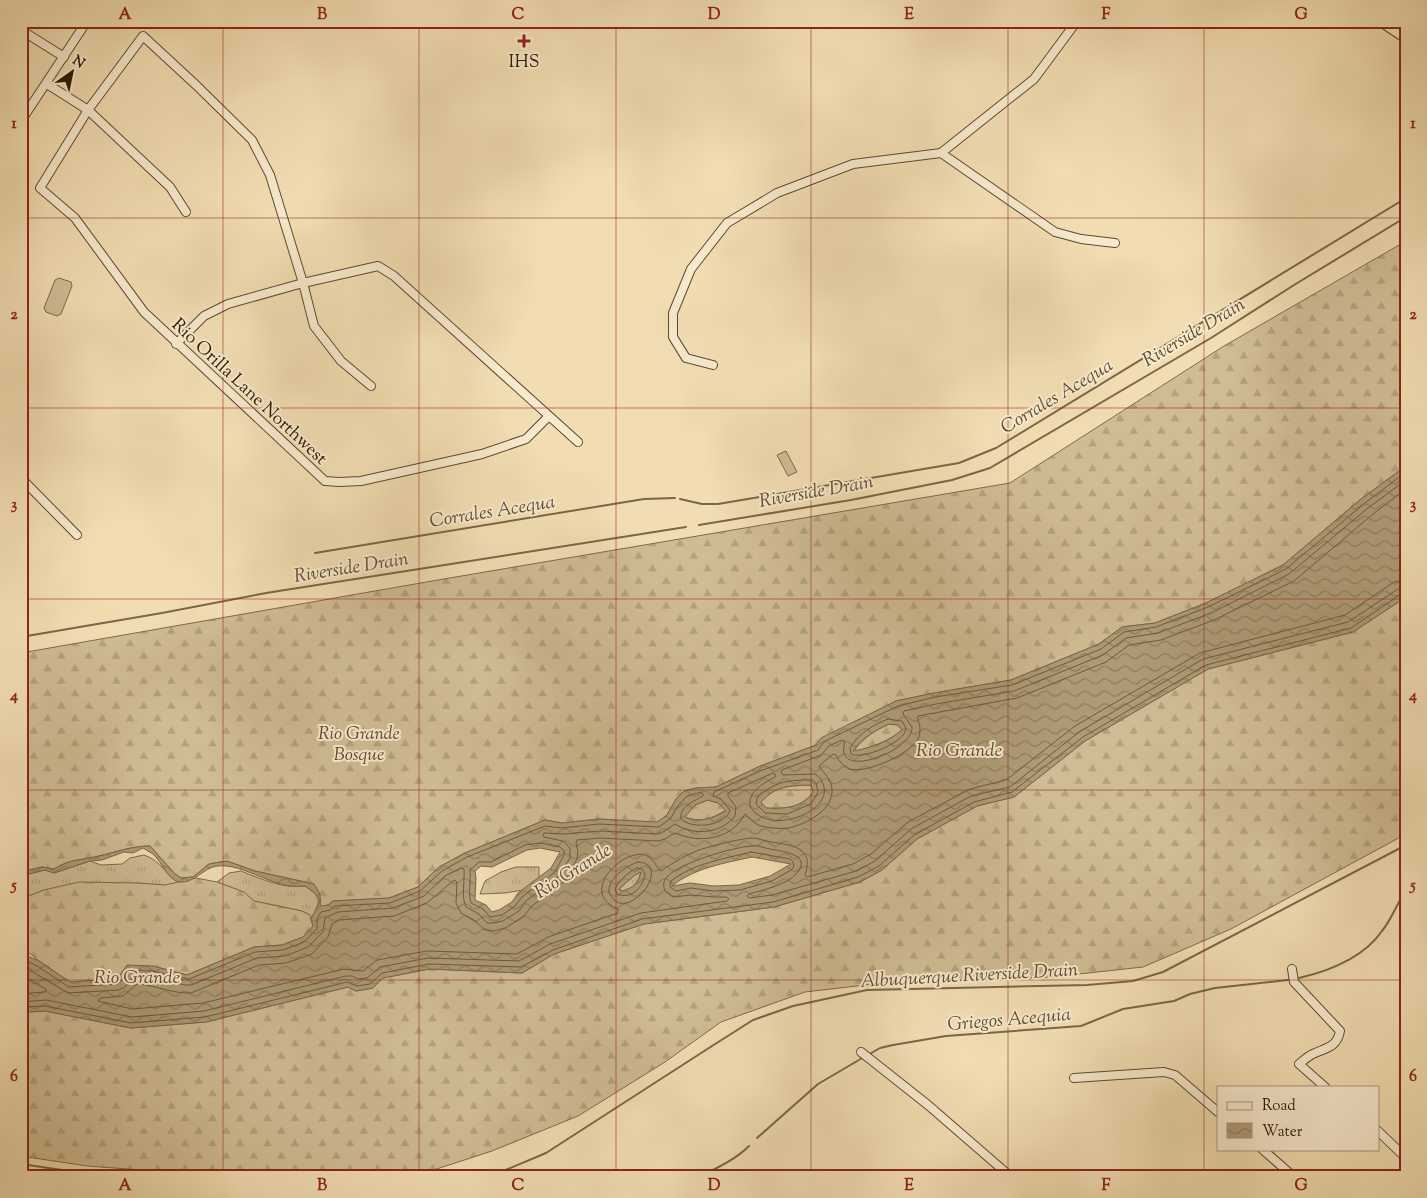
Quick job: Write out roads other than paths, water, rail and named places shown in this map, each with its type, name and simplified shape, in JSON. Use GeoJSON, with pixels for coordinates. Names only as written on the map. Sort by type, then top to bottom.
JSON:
{"type":"FeatureCollection","features":[{"type":"Feature","properties":{"kind":"street"},"geometry":{"type":"LineString","coordinates":[[25,21],[21,28],[64,57]]}},
{"type":"Feature","properties":{"kind":"street"},"geometry":{"type":"LineString","coordinates":[[21,121],[87,21]]}},
{"type":"Feature","properties":{"kind":"street"},"geometry":{"type":"LineString","coordinates":[[713,365],[686,358],[673,337],[673,313],[691,269],[727,223],[777,193],[853,164],[941,153],[1034,80],[1077,21]]}},
{"type":"Feature","properties":{"kind":"street"},"geometry":{"type":"LineString","coordinates":[[1383,22],[1406,39]]}},
{"type":"Feature","properties":{"kind":"street"},"geometry":{"type":"LineString","coordinates":[[88,110],[143,36],[196,85],[252,140],[270,175],[304,283],[314,326],[342,361],[371,386]]}},
{"type":"Feature","properties":{"kind":"street"},"geometry":{"type":"LineString","coordinates":[[47,84],[88,110],[170,187],[186,212]]}},
{"type":"Feature","properties":{"kind":"street","name":"Rio Orilla Lane Northwest"},"geometry":{"type":"LineString","coordinates":[[88,110],[40,188],[75,218],[144,312],[176,344],[325,481],[361,481],[482,454],[526,439],[548,416]]}},
{"type":"Feature","properties":{"kind":"street"},"geometry":{"type":"LineString","coordinates":[[941,153],[1055,232],[1081,239],[1115,243]]}},
{"type":"Feature","properties":{"kind":"street"},"geometry":{"type":"LineString","coordinates":[[176,344],[204,316],[228,304],[304,283],[378,266],[394,276],[578,442]]}},
{"type":"Feature","properties":{"kind":"street"},"geometry":{"type":"LineString","coordinates":[[21,478],[77,535]]}},
{"type":"Feature","properties":{"kind":"street"},"geometry":{"type":"LineString","coordinates":[[1292,969],[1294,982],[1340,1031],[1339,1038],[1335,1044],[1324,1051],[1313,1054],[1299,1064],[1324,1086]]}},
{"type":"Feature","properties":{"kind":"street"},"geometry":{"type":"LineString","coordinates":[[863,1053],[1011,1177]]}},
{"type":"Feature","properties":{"kind":"street"},"geometry":{"type":"LineString","coordinates":[[1074,1078],[1164,1072],[1175,1075],[1217,1111]]}},
{"type":"Feature","properties":{"kind":"street"},"geometry":{"type":"LineString","coordinates":[[1380,1133],[1406,1158]]}},
{"type":"Feature","properties":{"kind":"street"},"geometry":{"type":"LineString","coordinates":[[1263,1150],[1294,1177]]}},
{"type":"Feature","properties":{"kind":"water","name":"Rio Grande"},"geometry":{"type":"Polygon","coordinates":[[[1406,466],[1406,597],[1353,632],[1208,669],[1085,741],[1014,797],[977,806],[917,839],[882,870],[860,882],[774,907],[644,924],[554,954],[522,973],[429,969],[383,978],[373,988],[356,991],[348,987],[206,1022],[131,1028],[45,1011],[21,1014],[21,953],[39,961],[70,982],[117,979],[127,965],[153,966],[187,975],[254,947],[282,945],[303,937],[313,926],[311,919],[317,908],[318,897],[305,886],[281,884],[228,866],[212,867],[189,881],[179,882],[168,874],[153,854],[143,848],[133,853],[124,852],[54,873],[45,870],[21,876],[21,872],[42,867],[54,869],[71,861],[92,858],[130,848],[150,846],[175,874],[181,878],[193,877],[209,864],[227,861],[255,871],[314,884],[320,894],[320,905],[322,906],[328,905],[333,901],[389,898],[418,887],[439,867],[465,853],[545,820],[562,823],[599,819],[657,822],[667,815],[676,799],[684,791],[716,787],[758,767],[816,745],[821,738],[896,701],[1011,680],[1099,644],[1122,627],[1155,623],[1206,603],[1283,565],[1361,499],[1406,466]],[[889,724],[873,732],[853,751],[879,744],[902,730],[898,725],[889,724]],[[811,785],[778,789],[761,802],[766,808],[792,806],[804,801],[813,792],[811,785]],[[708,800],[695,805],[685,817],[696,820],[706,819],[726,811],[718,803],[708,800]],[[540,848],[527,850],[492,867],[481,866],[475,871],[475,900],[486,905],[492,912],[512,902],[518,893],[551,868],[560,852],[540,848]],[[752,857],[700,870],[672,886],[690,883],[714,886],[739,885],[770,876],[791,864],[752,857]],[[641,872],[635,875],[619,889],[622,891],[632,887],[637,882],[641,872]]]}},
{"type":"Feature","properties":{"kind":"waterway","name":"Corrales Acequa"},"geometry":{"type":"LineString","coordinates":[[680,499],[702,504],[718,504],[959,463],[996,448],[1406,198]]}},
{"type":"Feature","properties":{"kind":"waterway","name":"Riverside Drain"},"geometry":{"type":"LineString","coordinates":[[699,525],[851,500],[952,480],[990,468],[1211,338],[1406,217]]}},
{"type":"Feature","properties":{"kind":"waterway","name":"Corrales Acequa"},"geometry":{"type":"LineString","coordinates":[[315,553],[644,499],[675,498]]}},
{"type":"Feature","properties":{"kind":"waterway","name":"Riverside Drain"},"geometry":{"type":"LineString","coordinates":[[21,637],[266,593],[686,527]]}},
{"type":"Feature","properties":{"kind":"waterway","name":"Albuquerque Riverside Drain"},"geometry":{"type":"LineString","coordinates":[[489,1177],[546,1153],[753,1020],[793,1006],[867,990],[1087,985],[1133,981],[1163,972],[1406,845]]}},
{"type":"Feature","properties":{"kind":"waterway","name":"Griegos Acequia"},"geometry":{"type":"LineString","coordinates":[[1299,978],[1334,967],[1366,948],[1386,926],[1406,890]]}},
{"type":"Feature","properties":{"kind":"waterway","name":"Griegos Acequia"},"geometry":{"type":"LineString","coordinates":[[868,1055],[880,1048],[946,1036],[1081,1026],[1123,1009],[1174,1001],[1190,994],[1215,988],[1288,980]]}},
{"type":"Feature","properties":{"kind":"waterway","name":"Griegos Acequia"},"geometry":{"type":"LineString","coordinates":[[757,1138],[818,1084],[864,1057]]}},
{"type":"Feature","properties":{"kind":"waterway","name":"Griegos Acequia"},"geometry":{"type":"LineString","coordinates":[[699,1177],[732,1160],[749,1146]]}},
{"type":"Feature","properties":{"kind":"waterway","name":"Albuquerque Riverside Drain"},"geometry":{"type":"LineString","coordinates":[[21,1164],[110,1177]]}},
{"type":"Feature","properties":{"kind":"place","name":"IHS"},"geometry":{"type":"Point","coordinates":[524,41]}},
{"type":"Feature","properties":{"kind":"park label","name":"Rio Grande Bosque"},"geometry":{"type":"Point","coordinates":[359,743]}}]}
